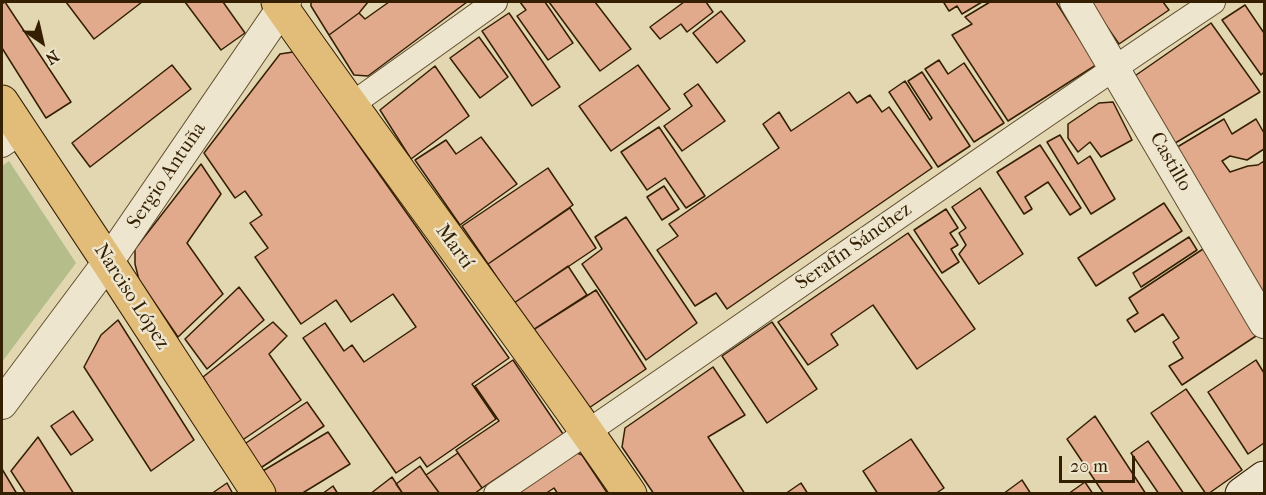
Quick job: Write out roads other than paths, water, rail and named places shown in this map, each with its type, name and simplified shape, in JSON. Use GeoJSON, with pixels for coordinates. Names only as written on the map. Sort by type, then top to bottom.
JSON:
{"type":"FeatureCollection","features":[{"type":"Feature","properties":{"kind":"main road","name":"Martí"},"geometry":{"type":"LineString","coordinates":[[282,3],[351,105],[588,432],[630,494]]}},
{"type":"Feature","properties":{"kind":"main road","name":"Narciso López"},"geometry":{"type":"LineString","coordinates":[[2,102],[11,139],[108,262],[259,494]]}},
{"type":"Feature","properties":{"kind":"main road"},"geometry":{"type":"LineString","coordinates":[[1242,494],[1264,478]]}},
{"type":"Feature","properties":{"kind":"street"},"geometry":{"type":"LineString","coordinates":[[351,105],[495,2]]}},
{"type":"Feature","properties":{"kind":"street","name":"Castillo"},"geometry":{"type":"LineString","coordinates":[[1075,2],[1264,323]]}},
{"type":"Feature","properties":{"kind":"street","name":"Serafín Sánchez"},"geometry":{"type":"LineString","coordinates":[[496,494],[1114,67],[1213,2]]}},
{"type":"Feature","properties":{"kind":"street","name":"Sergio Antuña"},"geometry":{"type":"LineString","coordinates":[[2,404],[108,262],[282,3]]}}]}
